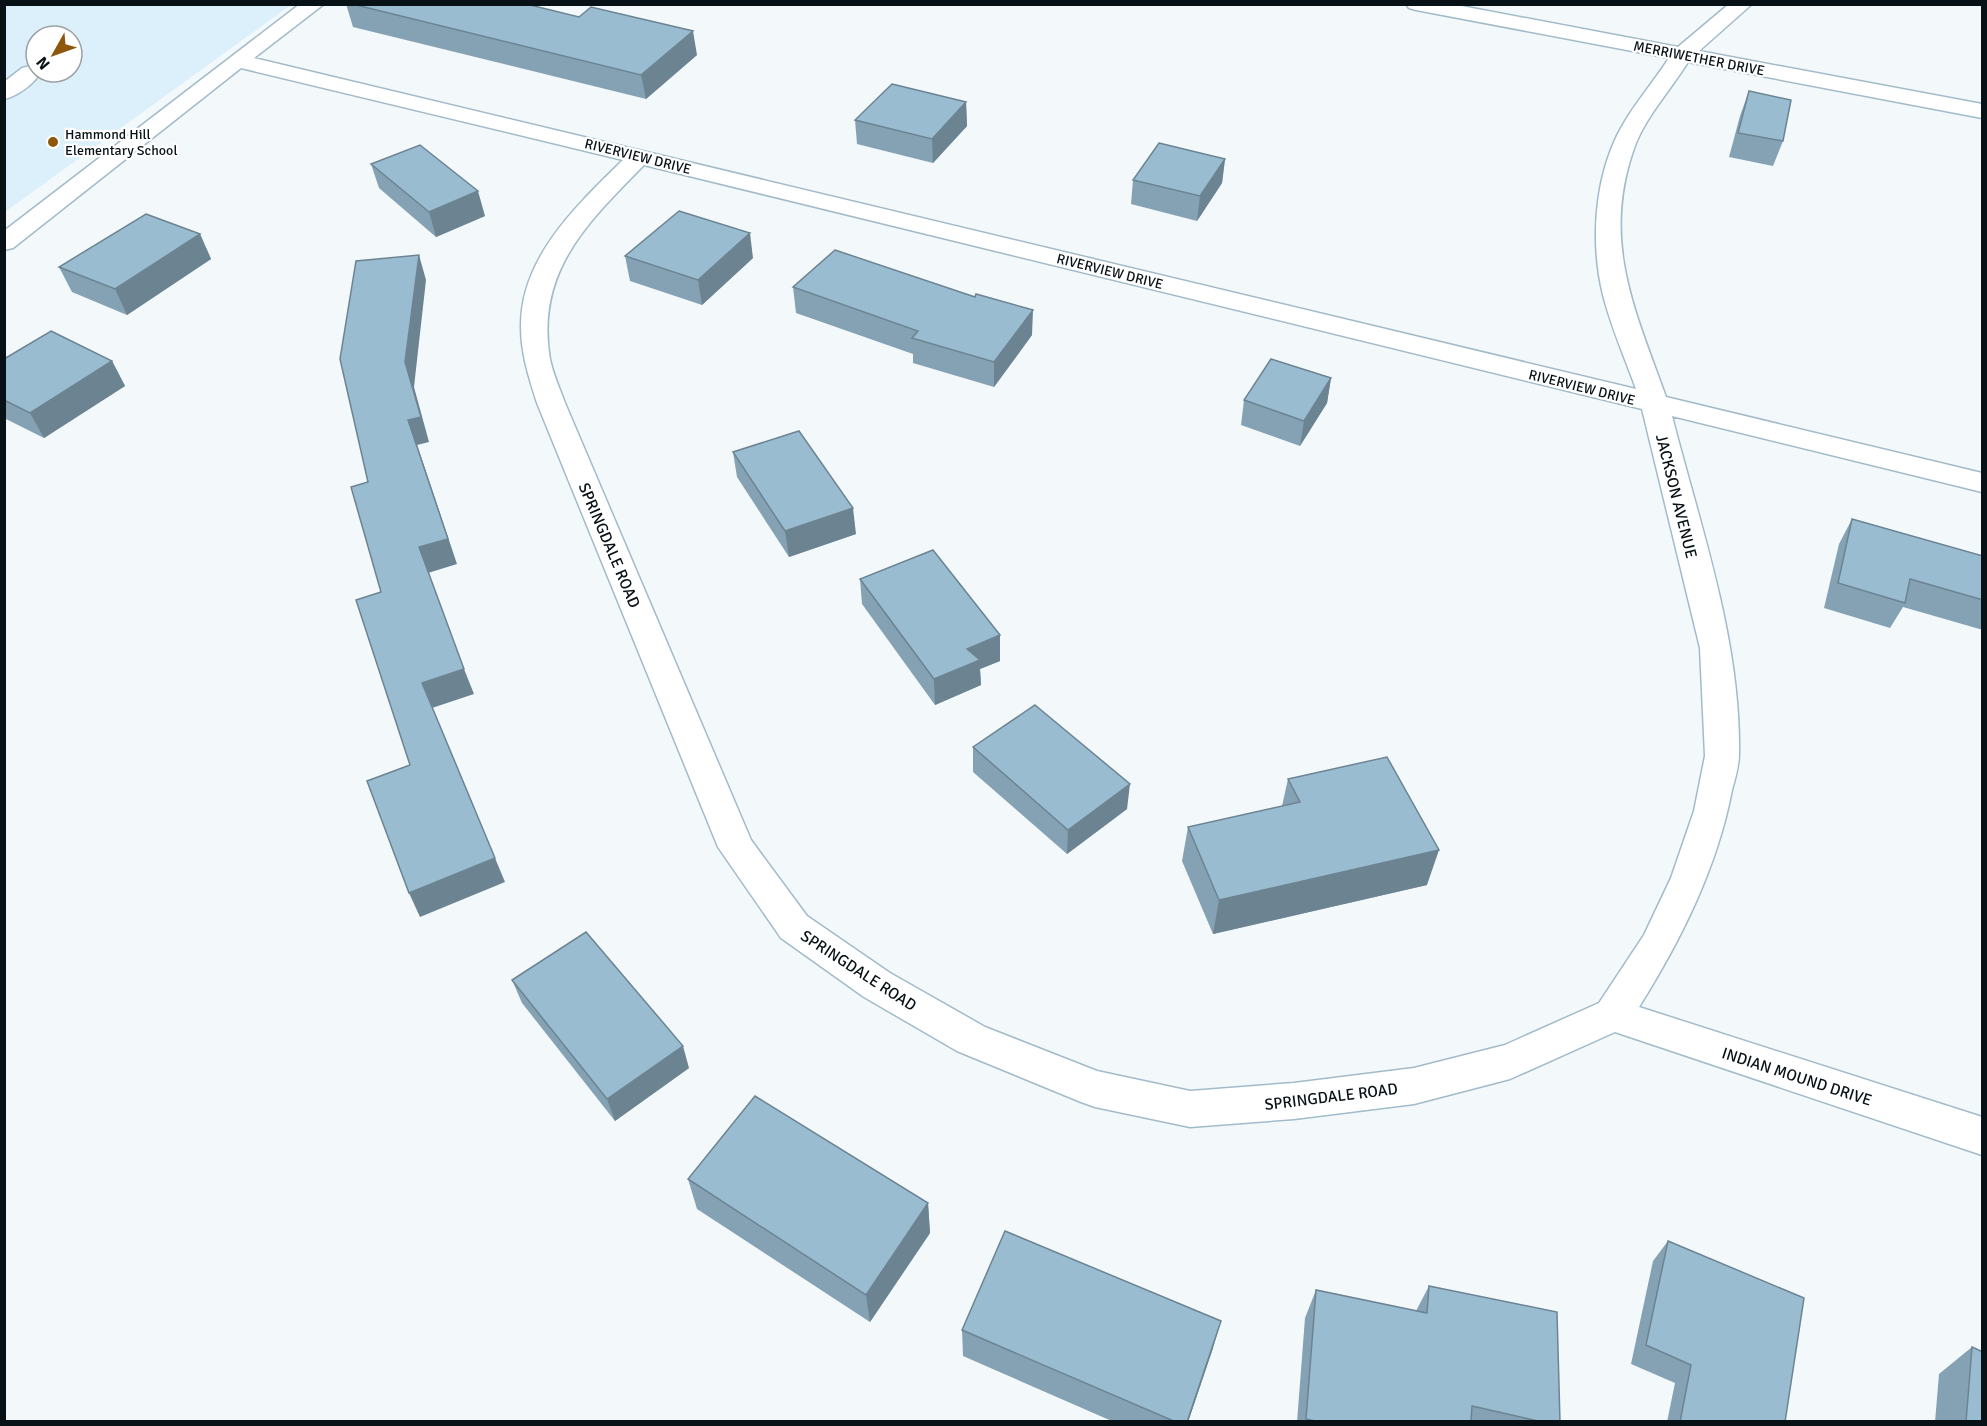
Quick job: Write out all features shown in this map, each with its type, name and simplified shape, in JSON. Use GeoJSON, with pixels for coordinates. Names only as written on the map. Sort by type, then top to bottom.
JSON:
{"type":"FeatureCollection","features":[{"type":"Feature","properties":{"kind":"street"},"geometry":{"type":"LineString","coordinates":[[4,243],[237,61],[314,4]]}},
{"type":"Feature","properties":{"kind":"street","name":"MERRIWETHER DRIVE"},"geometry":{"type":"LineString","coordinates":[[1416,4],[1983,111]]}},
{"type":"Feature","properties":{"kind":"street","name":"JACKSON AVENUE"},"geometry":{"type":"LineString","coordinates":[[1613,1015],[1657,946],[1689,879],[1711,811],[1722,756],[1716,648],[1654,404],[1616,295],[1609,253],[1609,213],[1615,177],[1625,143],[1635,123],[1682,55],[1742,4]]}},
{"type":"Feature","properties":{"kind":"street","name":"RIVERVIEW DRIVE"},"geometry":{"type":"LineString","coordinates":[[237,61],[1983,482]]}},
{"type":"Feature","properties":{"kind":"street"},"geometry":{"type":"LineString","coordinates":[[4,93],[24,78]]}},
{"type":"Feature","properties":{"kind":"street","name":"SPRINGDALE ROAD"},"geometry":{"type":"LineString","coordinates":[[639,157],[576,220],[544,270],[536,297],[533,327],[537,360],[551,403],[736,847],[794,927],[877,984],[971,1039],[1095,1089],[1190,1109],[1294,1101],[1414,1086],[1510,1061],[1613,1015]]}},
{"type":"Feature","properties":{"kind":"street","name":"INDIAN MOUND DRIVE"},"geometry":{"type":"LineString","coordinates":[[1613,1015],[1983,1136]]}},
{"type":"Feature","properties":{"kind":"shaded area","name":"Hammond Hill Elementary School"},"geometry":{"type":"Polygon","coordinates":[[[5,5],[291,5],[5,212],[5,5]]]}},
{"type":"Feature","properties":{"kind":"building"},"geometry":{"type":"Polygon","coordinates":[[[352,4],[526,4],[579,17],[591,7],[693,31],[641,75],[352,4]]]}},
{"type":"Feature","properties":{"kind":"building"},"geometry":{"type":"Polygon","coordinates":[[[892,84],[966,102],[932,139],[855,120],[892,84]]]}},
{"type":"Feature","properties":{"kind":"building"},"geometry":{"type":"Polygon","coordinates":[[[1749,91],[1791,100],[1783,141],[1738,133],[1749,91]]]}},
{"type":"Feature","properties":{"kind":"building"},"geometry":{"type":"Polygon","coordinates":[[[1159,143],[1225,159],[1200,196],[1133,180],[1159,143]]]}},
{"type":"Feature","properties":{"kind":"building"},"geometry":{"type":"Polygon","coordinates":[[[420,145],[478,191],[429,212],[371,164],[420,145]]]}},
{"type":"Feature","properties":{"kind":"building"},"geometry":{"type":"Polygon","coordinates":[[[679,211],[750,233],[698,280],[625,256],[679,211]]]}},
{"type":"Feature","properties":{"kind":"building"},"geometry":{"type":"Polygon","coordinates":[[[146,214],[200,234],[115,289],[59,267],[146,214]]]}},
{"type":"Feature","properties":{"kind":"building"},"geometry":{"type":"Polygon","coordinates":[[[835,250],[975,297],[976,294],[1033,310],[994,362],[912,338],[918,331],[793,287],[835,250]]]}},
{"type":"Feature","properties":{"kind":"building"},"geometry":{"type":"Polygon","coordinates":[[[419,255],[405,362],[421,417],[408,420],[448,539],[419,547],[464,669],[422,683],[495,858],[409,893],[367,781],[410,765],[356,600],[381,592],[351,487],[368,482],[340,359],[356,261],[419,255]]]}},
{"type":"Feature","properties":{"kind":"building"},"geometry":{"type":"Polygon","coordinates":[[[51,331],[112,361],[30,413],[4,400],[4,359],[51,331]]]}},
{"type":"Feature","properties":{"kind":"building"},"geometry":{"type":"Polygon","coordinates":[[[1271,359],[1331,378],[1304,421],[1244,400],[1271,359]]]}},
{"type":"Feature","properties":{"kind":"building"},"geometry":{"type":"Polygon","coordinates":[[[799,431],[853,508],[785,531],[733,452],[799,431]]]}},
{"type":"Feature","properties":{"kind":"building"},"geometry":{"type":"Polygon","coordinates":[[[1852,519],[1983,556],[1983,600],[1910,579],[1905,603],[1838,583],[1852,519]]]}},
{"type":"Feature","properties":{"kind":"building"},"geometry":{"type":"Polygon","coordinates":[[[933,550],[1000,635],[967,649],[980,660],[934,679],[860,579],[933,550]]]}},
{"type":"Feature","properties":{"kind":"building"},"geometry":{"type":"Polygon","coordinates":[[[1035,705],[1130,784],[1068,830],[973,747],[1035,705]]]}},
{"type":"Feature","properties":{"kind":"building"},"geometry":{"type":"Polygon","coordinates":[[[1387,757],[1439,850],[1219,900],[1188,827],[1300,802],[1288,779],[1387,757]]]}},
{"type":"Feature","properties":{"kind":"building"},"geometry":{"type":"Polygon","coordinates":[[[586,932],[683,1046],[607,1099],[512,980],[586,932]]]}},
{"type":"Feature","properties":{"kind":"building"},"geometry":{"type":"Polygon","coordinates":[[[755,1096],[928,1203],[866,1295],[688,1179],[755,1096]]]}},
{"type":"Feature","properties":{"kind":"building"},"geometry":{"type":"Polygon","coordinates":[[[1005,1231],[1221,1321],[1187,1422],[1176,1422],[962,1330],[1005,1231]]]}},
{"type":"Feature","properties":{"kind":"building"},"geometry":{"type":"Polygon","coordinates":[[[1668,1241],[1804,1298],[1785,1422],[1680,1422],[1691,1365],[1646,1345],[1668,1241]]]}},
{"type":"Feature","properties":{"kind":"building"},"geometry":{"type":"Polygon","coordinates":[[[1429,1286],[1557,1312],[1560,1422],[1542,1422],[1472,1406],[1471,1422],[1320,1422],[1306,1419],[1316,1290],[1427,1313],[1429,1286]]]}},
{"type":"Feature","properties":{"kind":"building"},"geometry":{"type":"Polygon","coordinates":[[[1972,1347],[1983,1352],[1983,1422],[1966,1422],[1972,1347]]]}},
{"type":"Feature","properties":{"kind":"place","name":"Hammond Hill Elementary School"},"geometry":{"type":"Point","coordinates":[53,142]}}]}
